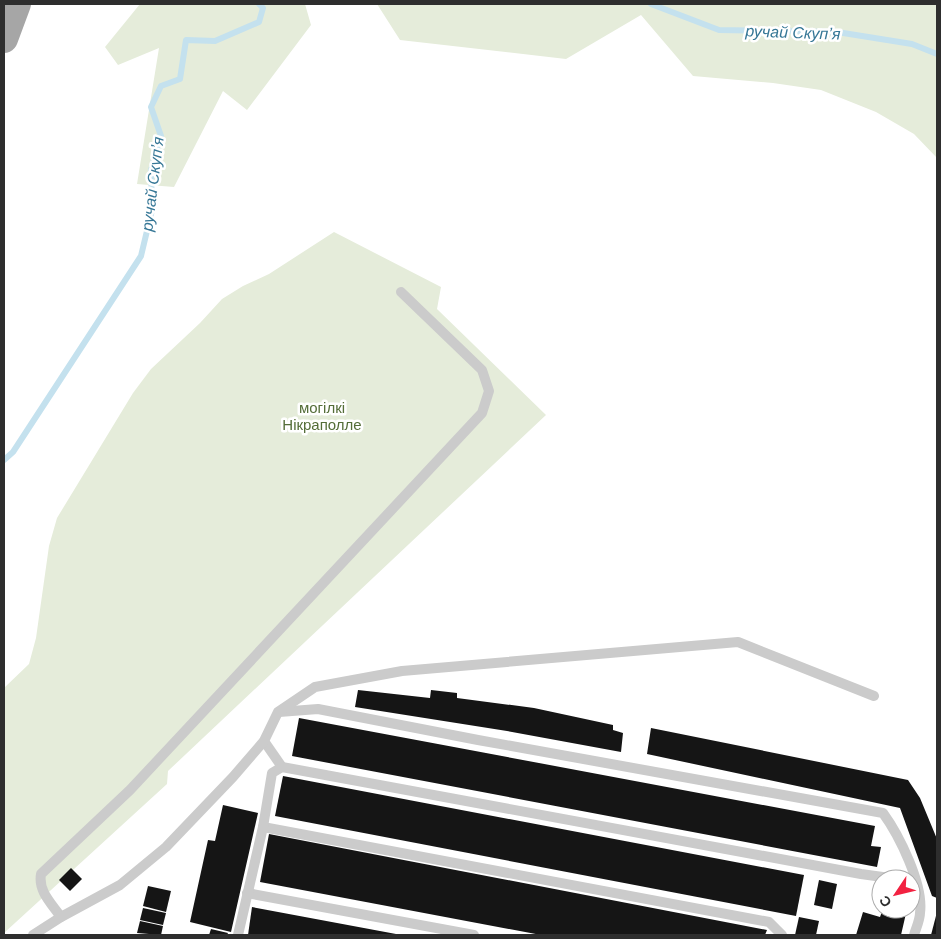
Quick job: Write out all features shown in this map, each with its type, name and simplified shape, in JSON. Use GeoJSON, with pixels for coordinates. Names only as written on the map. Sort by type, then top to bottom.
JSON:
{"type":"FeatureCollection","features":[{"type":"Feature","properties":{"kind":"main road"},"geometry":{"type":"LineString","coordinates":[[4,39],[17,4]]}},
{"type":"Feature","properties":{"kind":"lane"},"geometry":{"type":"LineString","coordinates":[[61,917],[39,884],[41,874],[130,790],[482,413],[489,390],[482,370],[401,292]]}},
{"type":"Feature","properties":{"kind":"lane"},"geometry":{"type":"LineString","coordinates":[[32,935],[120,885],[166,847],[233,777],[264,741],[278,712],[314,688],[402,671],[738,642],[874,696]]}},
{"type":"Feature","properties":{"kind":"lane"},"geometry":{"type":"LineString","coordinates":[[278,712],[318,709],[478,740],[883,813],[894,829],[909,869]]}},
{"type":"Feature","properties":{"kind":"lane"},"geometry":{"type":"LineString","coordinates":[[264,741],[282,767]]}},
{"type":"Feature","properties":{"kind":"lane"},"geometry":{"type":"LineString","coordinates":[[238,935],[263,827],[272,773],[282,767],[871,875]]}},
{"type":"Feature","properties":{"kind":"lane"},"geometry":{"type":"LineString","coordinates":[[263,827],[769,922],[782,935]]}},
{"type":"Feature","properties":{"kind":"lane"},"geometry":{"type":"LineString","coordinates":[[247,893],[474,935]]}},
{"type":"Feature","properties":{"kind":"lane"},"geometry":{"type":"LineString","coordinates":[[914,935],[919,919]]}},
{"type":"Feature","properties":{"kind":"green space"},"geometry":{"type":"Polygon","coordinates":[[[140,4],[305,4],[311,25],[247,110],[223,91],[174,187],[137,184],[159,48],[118,65],[105,47],[140,4]]]}},
{"type":"Feature","properties":{"kind":"green space"},"geometry":{"type":"Polygon","coordinates":[[[377,4],[937,4],[937,158],[914,134],[876,112],[821,90],[773,83],[693,76],[641,15],[566,59],[400,40],[377,4]]]}},
{"type":"Feature","properties":{"kind":"green space","name":"могілкі Нікраполле"},"geometry":{"type":"Polygon","coordinates":[[[334,232],[441,287],[437,309],[546,415],[168,771],[167,784],[4,933],[4,688],[29,664],[36,638],[49,546],[57,518],[133,393],[151,369],[200,323],[222,299],[243,286],[269,274],[334,232]]]}},
{"type":"Feature","properties":{"kind":"building"},"geometry":{"type":"Polygon","coordinates":[[[358,690],[430,698],[431,690],[457,693],[457,698],[534,708],[613,725],[613,730],[623,733],[621,752],[507,731],[355,707],[358,690]]]}},
{"type":"Feature","properties":{"kind":"building"},"geometry":{"type":"Polygon","coordinates":[[[299,718],[875,826],[871,846],[881,847],[877,867],[292,756],[299,718]]]}},
{"type":"Feature","properties":{"kind":"building"},"geometry":{"type":"Polygon","coordinates":[[[651,728],[908,780],[920,798],[937,839],[937,898],[932,896],[900,808],[647,754],[651,728]]]}},
{"type":"Feature","properties":{"kind":"building"},"geometry":{"type":"Polygon","coordinates":[[[283,776],[804,875],[796,916],[275,816],[283,776]]]}},
{"type":"Feature","properties":{"kind":"building"},"geometry":{"type":"Polygon","coordinates":[[[223,805],[258,813],[231,932],[190,922],[208,840],[215,841],[223,805]]]}},
{"type":"Feature","properties":{"kind":"building"},"geometry":{"type":"Polygon","coordinates":[[[269,834],[767,930],[765,935],[541,935],[260,882],[269,834]]]}},
{"type":"Feature","properties":{"kind":"building"},"geometry":{"type":"Polygon","coordinates":[[[71,868],[82,879],[70,891],[59,880],[71,868]]]}},
{"type":"Feature","properties":{"kind":"building"},"geometry":{"type":"Polygon","coordinates":[[[819,880],[837,884],[832,909],[814,905],[819,880]]]}},
{"type":"Feature","properties":{"kind":"building"},"geometry":{"type":"Polygon","coordinates":[[[148,886],[171,891],[166,912],[143,906],[148,886]]]}},
{"type":"Feature","properties":{"kind":"building"},"geometry":{"type":"Polygon","coordinates":[[[252,907],[396,934],[396,935],[248,935],[252,907]]]}},
{"type":"Feature","properties":{"kind":"building"},"geometry":{"type":"Polygon","coordinates":[[[143,908],[166,913],[163,925],[140,920],[143,908]]]}},
{"type":"Feature","properties":{"kind":"building"},"geometry":{"type":"Polygon","coordinates":[[[863,912],[871,914],[871,919],[905,919],[901,935],[856,935],[863,912]]]}},
{"type":"Feature","properties":{"kind":"building"},"geometry":{"type":"Polygon","coordinates":[[[937,912],[937,935],[931,935],[937,912]]]}},
{"type":"Feature","properties":{"kind":"building"},"geometry":{"type":"Polygon","coordinates":[[[799,917],[819,921],[816,935],[795,935],[799,917]]]}},
{"type":"Feature","properties":{"kind":"building"},"geometry":{"type":"Polygon","coordinates":[[[140,921],[163,926],[161,935],[137,933],[140,921]]]}},
{"type":"Feature","properties":{"kind":"building"},"geometry":{"type":"Polygon","coordinates":[[[211,929],[228,933],[227,935],[209,935],[211,929]]]}},
{"type":"Feature","properties":{"kind":"waterway","name":"ручай Скупʼя"},"geometry":{"type":"LineString","coordinates":[[4,460],[13,452],[141,256],[152,210],[151,170],[161,136],[151,107],[161,86],[180,79],[186,40],[215,41],[259,22],[263,8],[259,4]]}},
{"type":"Feature","properties":{"kind":"waterway","name":"ручай Скупʼя"},"geometry":{"type":"LineString","coordinates":[[651,4],[719,30],[837,32],[912,44],[937,54]]}}]}
